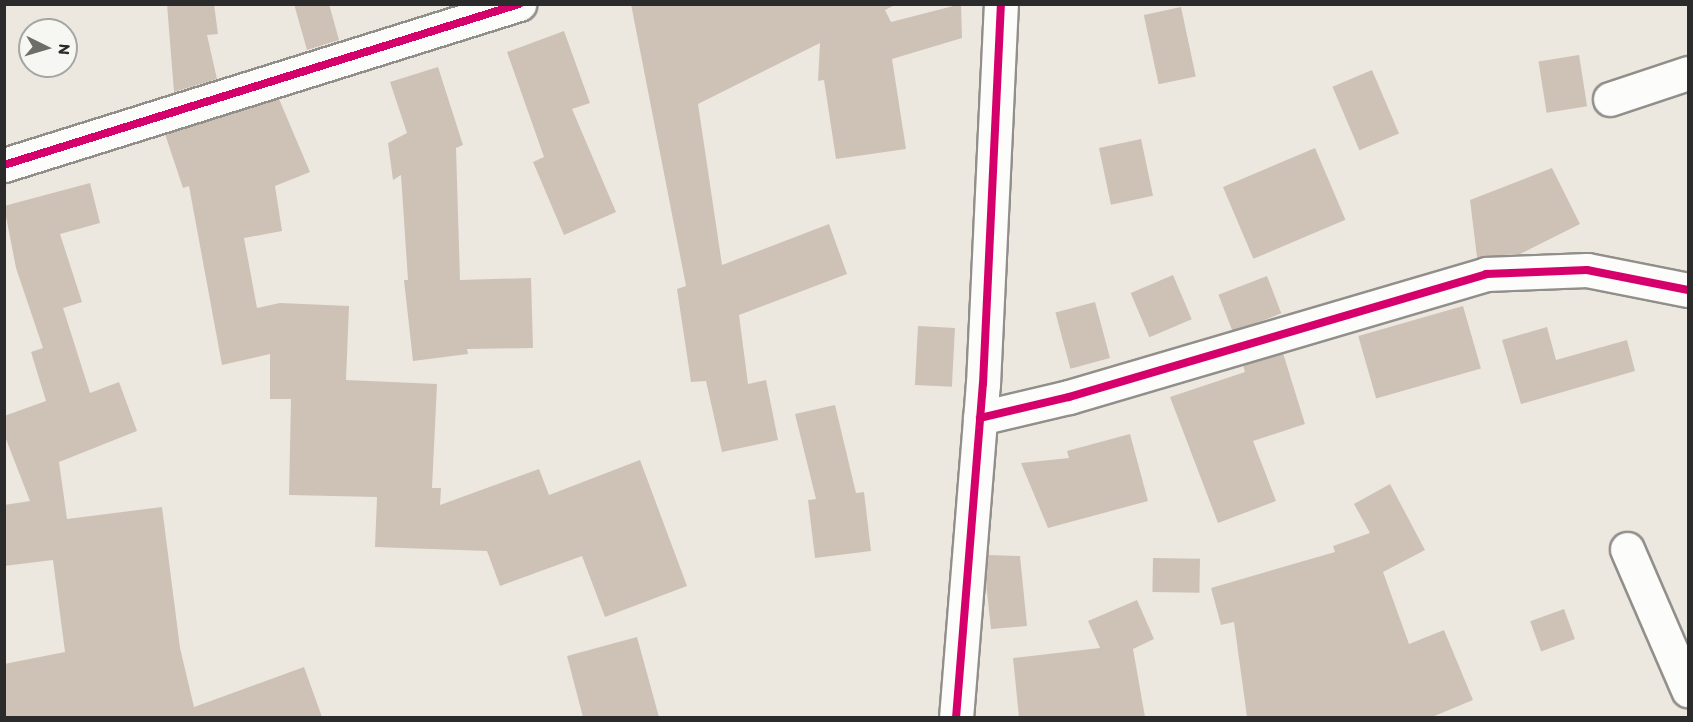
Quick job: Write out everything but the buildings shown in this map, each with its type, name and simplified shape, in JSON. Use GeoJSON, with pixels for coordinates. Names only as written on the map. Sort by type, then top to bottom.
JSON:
{"type":"FeatureCollection","features":[{"type":"Feature","properties":{"kind":"street"},"geometry":{"type":"LineString","coordinates":[[4,165],[519,4]]}},
{"type":"Feature","properties":{"kind":"street"},"geometry":{"type":"LineString","coordinates":[[956,717],[980,418],[1001,4]]}},
{"type":"Feature","properties":{"kind":"street"},"geometry":{"type":"LineString","coordinates":[[1610,99],[1689,73]]}},
{"type":"Feature","properties":{"kind":"street"},"geometry":{"type":"LineString","coordinates":[[980,418],[1069,397],[1486,274],[1587,270],[1689,290]]}},
{"type":"Feature","properties":{"kind":"street"},"geometry":{"type":"LineString","coordinates":[[1627,549],[1689,690]]}},
{"type":"Feature","properties":{"kind":"cycle path"},"geometry":{"type":"LineString","coordinates":[[4,165],[519,4]]}},
{"type":"Feature","properties":{"kind":"cycle path"},"geometry":{"type":"LineString","coordinates":[[956,718],[983,384],[1001,4]]}},
{"type":"Feature","properties":{"kind":"cycle path"},"geometry":{"type":"LineString","coordinates":[[980,418],[1069,397],[1486,274],[1587,270],[1688,290]]}}]}
